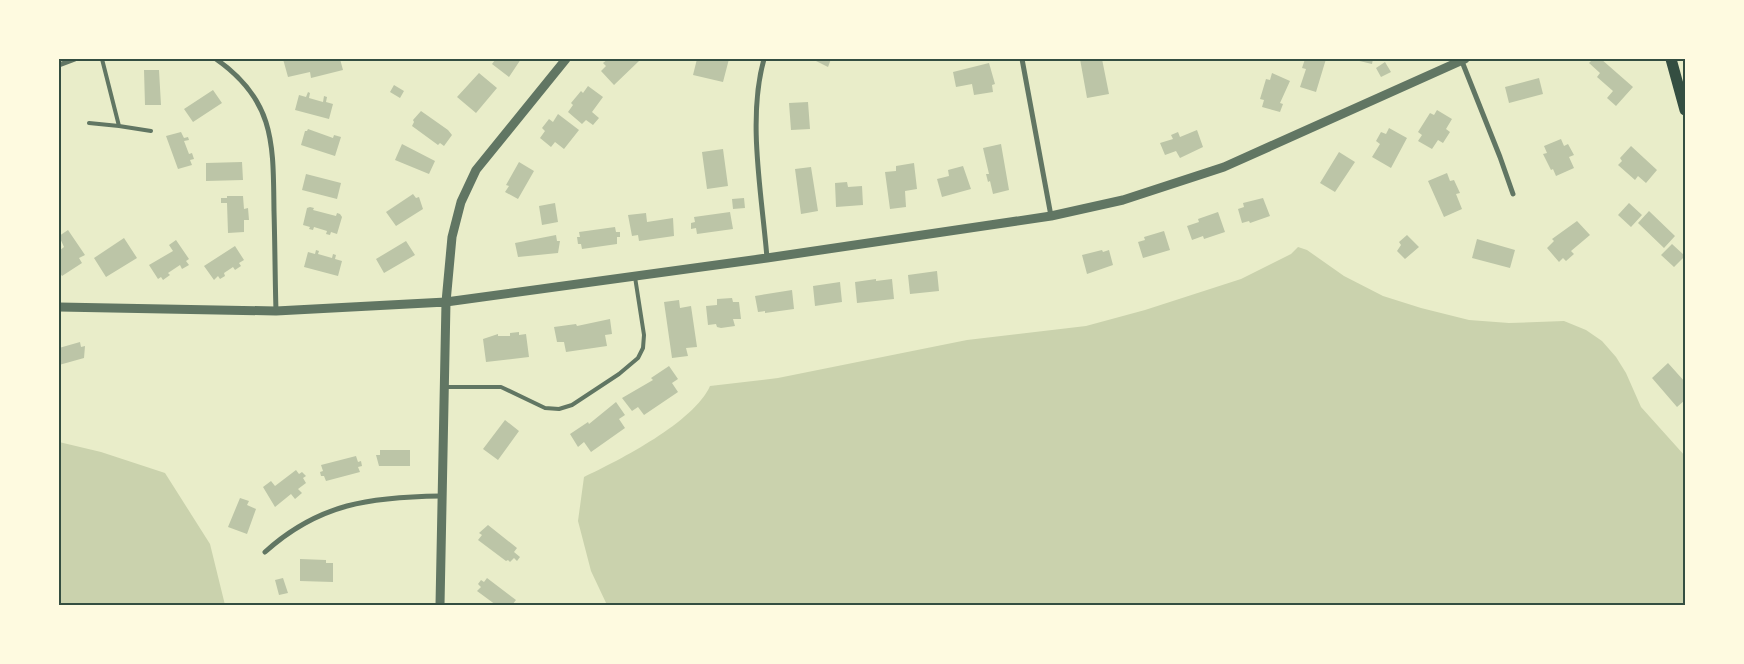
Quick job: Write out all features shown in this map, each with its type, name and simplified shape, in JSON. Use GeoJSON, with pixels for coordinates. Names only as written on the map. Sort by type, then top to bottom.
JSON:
{"type":"FeatureCollection","features":[{"type":"Feature","properties":{"kind":"highway"},"geometry":{"type":"LineString","coordinates":[[1671,59],[1685,110]]}},
{"type":"Feature","properties":{"kind":"street"},"geometry":{"type":"LineString","coordinates":[[59,64],[75,59]]}},
{"type":"Feature","properties":{"kind":"street"},"geometry":{"type":"LineString","coordinates":[[216,59],[242,79],[250,90],[266,119],[273,148],[276,311]]}},
{"type":"Feature","properties":{"kind":"street"},"geometry":{"type":"LineString","coordinates":[[440,605],[446,302],[452,237],[465,191],[476,170],[566,59]]}},
{"type":"Feature","properties":{"kind":"street"},"geometry":{"type":"LineString","coordinates":[[764,59],[758,79],[756,123],[767,258]]}},
{"type":"Feature","properties":{"kind":"street"},"geometry":{"type":"LineString","coordinates":[[1022,59],[1051,216]]}},
{"type":"Feature","properties":{"kind":"street"},"geometry":{"type":"LineString","coordinates":[[59,307],[276,311],[446,302],[767,258],[1051,216],[1124,200],[1224,167],[1462,59],[1513,194]]}},
{"type":"Feature","properties":{"kind":"street"},"geometry":{"type":"LineString","coordinates":[[265,552],[282,536],[309,520],[341,507],[390,497],[441,496]]}},
{"type":"Feature","properties":{"kind":"lane"},"geometry":{"type":"LineString","coordinates":[[102,59],[119,126]]}},
{"type":"Feature","properties":{"kind":"lane"},"geometry":{"type":"LineString","coordinates":[[89,123],[151,131]]}},
{"type":"Feature","properties":{"kind":"lane"},"geometry":{"type":"LineString","coordinates":[[445,387],[501,387],[545,408],[558,409],[572,405],[619,374],[641,353],[644,335],[636,276]]}},
{"type":"Feature","properties":{"kind":"green space"},"geometry":{"type":"Polygon","coordinates":[[[1298,247],[1307,250],[1344,276],[1383,296],[1421,308],[1469,320],[1509,323],[1564,321],[1586,330],[1602,341],[1616,357],[1626,373],[1641,407],[1685,456],[1685,605],[607,605],[591,571],[578,521],[584,477],[617,461],[673,426],[689,413],[710,386],[778,378],[967,340],[1086,326],[1145,310],[1241,279],[1291,254],[1298,247]]]}},
{"type":"Feature","properties":{"kind":"green space"},"geometry":{"type":"Polygon","coordinates":[[[59,442],[101,452],[165,473],[210,544],[225,605],[59,605],[59,442]]]}},
{"type":"Feature","properties":{"kind":"building"},"geometry":{"type":"Polygon","coordinates":[[[283,59],[340,59],[343,70],[311,78],[310,72],[288,77],[283,59]]]}},
{"type":"Feature","properties":{"kind":"building"},"geometry":{"type":"Polygon","coordinates":[[[493,59],[521,59],[509,77],[492,64],[495,60],[493,59]]]}},
{"type":"Feature","properties":{"kind":"building"},"geometry":{"type":"Polygon","coordinates":[[[608,59],[636,59],[639,61],[614,85],[601,71],[606,66],[603,63],[608,59]]]}},
{"type":"Feature","properties":{"kind":"building"},"geometry":{"type":"Polygon","coordinates":[[[697,59],[729,59],[723,82],[693,75],[697,59]]]}},
{"type":"Feature","properties":{"kind":"building"},"geometry":{"type":"Polygon","coordinates":[[[812,59],[831,59],[828,67],[812,59]]]}},
{"type":"Feature","properties":{"kind":"building"},"geometry":{"type":"Polygon","coordinates":[[[1080,59],[1102,59],[1109,94],[1087,98],[1080,59]]]}},
{"type":"Feature","properties":{"kind":"building"},"geometry":{"type":"Polygon","coordinates":[[[1305,59],[1326,59],[1316,92],[1300,87],[1306,69],[1302,68],[1305,59]]]}},
{"type":"Feature","properties":{"kind":"building"},"geometry":{"type":"Polygon","coordinates":[[[1351,59],[1373,59],[1372,64],[1351,59]]]}},
{"type":"Feature","properties":{"kind":"building"},"geometry":{"type":"Polygon","coordinates":[[[1593,59],[1601,59],[1633,87],[1616,106],[1607,98],[1613,91],[1597,77],[1600,73],[1589,63],[1593,59]]]}},
{"type":"Feature","properties":{"kind":"building"},"geometry":{"type":"Polygon","coordinates":[[[1385,62],[1391,72],[1381,77],[1376,68],[1385,62]]]}},
{"type":"Feature","properties":{"kind":"building"},"geometry":{"type":"Polygon","coordinates":[[[989,63],[995,84],[992,85],[993,92],[974,95],[972,84],[956,87],[953,72],[989,63]]]}},
{"type":"Feature","properties":{"kind":"building"},"geometry":{"type":"Polygon","coordinates":[[[144,70],[159,70],[161,105],[145,105],[144,70]]]}},
{"type":"Feature","properties":{"kind":"building"},"geometry":{"type":"Polygon","coordinates":[[[479,73],[497,88],[476,113],[457,97],[479,73]]]}},
{"type":"Feature","properties":{"kind":"building"},"geometry":{"type":"Polygon","coordinates":[[[1272,73],[1290,81],[1280,103],[1283,104],[1280,112],[1262,107],[1264,100],[1260,99],[1266,79],[1270,80],[1272,73]]]}},
{"type":"Feature","properties":{"kind":"building"},"geometry":{"type":"Polygon","coordinates":[[[1539,78],[1543,94],[1509,103],[1505,87],[1539,78]]]}},
{"type":"Feature","properties":{"kind":"building"},"geometry":{"type":"Polygon","coordinates":[[[394,85],[404,91],[400,98],[390,92],[394,85]]]}},
{"type":"Feature","properties":{"kind":"building"},"geometry":{"type":"Polygon","coordinates":[[[588,86],[603,97],[592,112],[599,118],[593,125],[586,120],[582,124],[568,112],[573,105],[571,103],[588,86]]]}},
{"type":"Feature","properties":{"kind":"building"},"geometry":{"type":"Polygon","coordinates":[[[213,90],[222,103],[193,122],[184,109],[213,90]]]}},
{"type":"Feature","properties":{"kind":"building"},"geometry":{"type":"Polygon","coordinates":[[[308,92],[310,93],[309,98],[323,102],[324,96],[327,97],[326,102],[333,104],[329,119],[295,110],[299,95],[306,97],[308,92]]]}},
{"type":"Feature","properties":{"kind":"building"},"geometry":{"type":"Polygon","coordinates":[[[808,102],[810,129],[791,130],[789,103],[808,102]]]}},
{"type":"Feature","properties":{"kind":"building"},"geometry":{"type":"Polygon","coordinates":[[[1437,110],[1452,119],[1446,129],[1450,132],[1443,143],[1438,140],[1432,149],[1418,141],[1422,135],[1418,132],[1430,113],[1434,115],[1437,110]]]}},
{"type":"Feature","properties":{"kind":"building"},"geometry":{"type":"Polygon","coordinates":[[[421,111],[448,130],[452,135],[444,146],[440,143],[438,145],[412,126],[413,120],[421,111]]]}},
{"type":"Feature","properties":{"kind":"building"},"geometry":{"type":"Polygon","coordinates":[[[558,114],[579,130],[564,149],[555,142],[551,147],[540,138],[545,131],[542,128],[549,119],[553,122],[558,114]]]}},
{"type":"Feature","properties":{"kind":"building"},"geometry":{"type":"Polygon","coordinates":[[[1389,128],[1407,138],[1391,168],[1372,157],[1380,144],[1376,141],[1381,132],[1386,134],[1389,128]]]}},
{"type":"Feature","properties":{"kind":"building"},"geometry":{"type":"Polygon","coordinates":[[[308,129],[333,138],[334,135],[341,137],[335,156],[301,145],[305,131],[308,129]]]}},
{"type":"Feature","properties":{"kind":"building"},"geometry":{"type":"Polygon","coordinates":[[[1197,130],[1203,147],[1180,158],[1176,151],[1165,155],[1160,143],[1173,139],[1171,135],[1178,132],[1180,137],[1197,130]]]}},
{"type":"Feature","properties":{"kind":"building"},"geometry":{"type":"Polygon","coordinates":[[[181,132],[184,138],[188,137],[189,140],[184,141],[189,154],[192,153],[194,159],[190,160],[192,165],[178,169],[166,136],[181,132]]]}},
{"type":"Feature","properties":{"kind":"building"},"geometry":{"type":"Polygon","coordinates":[[[1561,139],[1564,146],[1568,144],[1574,155],[1569,157],[1574,168],[1556,176],[1543,154],[1547,153],[1544,146],[1561,139]]]}},
{"type":"Feature","properties":{"kind":"building"},"geometry":{"type":"Polygon","coordinates":[[[402,144],[435,161],[429,174],[395,160],[402,144]]]}},
{"type":"Feature","properties":{"kind":"building"},"geometry":{"type":"Polygon","coordinates":[[[1001,144],[1009,190],[993,194],[986,174],[989,174],[983,148],[1001,144]]]}},
{"type":"Feature","properties":{"kind":"building"},"geometry":{"type":"Polygon","coordinates":[[[1631,146],[1657,170],[1646,183],[1638,176],[1635,180],[1618,165],[1622,161],[1620,158],[1631,146]]]}},
{"type":"Feature","properties":{"kind":"building"},"geometry":{"type":"Polygon","coordinates":[[[723,149],[728,186],[707,189],[702,152],[723,149]]]}},
{"type":"Feature","properties":{"kind":"building"},"geometry":{"type":"Polygon","coordinates":[[[1339,152],[1355,162],[1335,192],[1320,183],[1339,152]]]}},
{"type":"Feature","properties":{"kind":"building"},"geometry":{"type":"Polygon","coordinates":[[[242,162],[243,180],[206,181],[206,163],[242,162]]]}},
{"type":"Feature","properties":{"kind":"building"},"geometry":{"type":"Polygon","coordinates":[[[519,162],[534,171],[518,199],[505,192],[509,186],[506,185],[519,162]]]}},
{"type":"Feature","properties":{"kind":"building"},"geometry":{"type":"Polygon","coordinates":[[[914,163],[917,189],[905,191],[906,207],[890,209],[885,172],[896,171],[896,166],[914,163]]]}},
{"type":"Feature","properties":{"kind":"building"},"geometry":{"type":"Polygon","coordinates":[[[963,166],[971,189],[942,197],[937,179],[949,176],[948,170],[963,166]]]}},
{"type":"Feature","properties":{"kind":"building"},"geometry":{"type":"Polygon","coordinates":[[[811,167],[818,211],[801,214],[795,169],[811,167]]]}},
{"type":"Feature","properties":{"kind":"building"},"geometry":{"type":"Polygon","coordinates":[[[1447,173],[1450,181],[1454,180],[1460,193],[1456,194],[1462,209],[1444,217],[1428,181],[1447,173]]]}},
{"type":"Feature","properties":{"kind":"building"},"geometry":{"type":"Polygon","coordinates":[[[306,174],[341,183],[337,199],[302,190],[306,174]]]}},
{"type":"Feature","properties":{"kind":"building"},"geometry":{"type":"Polygon","coordinates":[[[847,182],[848,187],[862,186],[863,205],[836,207],[835,183],[847,182]]]}},
{"type":"Feature","properties":{"kind":"building"},"geometry":{"type":"Polygon","coordinates":[[[413,194],[416,198],[419,197],[423,209],[396,226],[386,212],[413,194]]]}},
{"type":"Feature","properties":{"kind":"building"},"geometry":{"type":"Polygon","coordinates":[[[227,196],[243,196],[244,209],[248,208],[249,220],[244,220],[244,232],[228,233],[227,203],[221,203],[221,198],[227,198],[227,196]]]}},
{"type":"Feature","properties":{"kind":"building"},"geometry":{"type":"Polygon","coordinates":[[[744,198],[745,208],[733,209],[732,199],[744,198]]]}},
{"type":"Feature","properties":{"kind":"building"},"geometry":{"type":"Polygon","coordinates":[[[1263,198],[1270,216],[1250,223],[1249,221],[1242,223],[1238,209],[1244,207],[1243,203],[1263,198]]]}},
{"type":"Feature","properties":{"kind":"building"},"geometry":{"type":"Polygon","coordinates":[[[555,203],[558,222],[542,225],[539,206],[555,203]]]}},
{"type":"Feature","properties":{"kind":"building"},"geometry":{"type":"Polygon","coordinates":[[[1629,203],[1642,215],[1631,227],[1618,215],[1629,203]]]}},
{"type":"Feature","properties":{"kind":"building"},"geometry":{"type":"Polygon","coordinates":[[[307,208],[314,208],[313,210],[336,216],[337,213],[340,214],[342,217],[337,234],[331,232],[330,235],[326,234],[327,231],[314,227],[313,230],[309,229],[310,227],[303,225],[307,208]]]}},
{"type":"Feature","properties":{"kind":"building"},"geometry":{"type":"Polygon","coordinates":[[[1649,211],[1675,236],[1664,248],[1638,223],[1649,211]]]}},
{"type":"Feature","properties":{"kind":"building"},"geometry":{"type":"Polygon","coordinates":[[[730,212],[733,229],[697,234],[696,228],[691,229],[691,223],[695,222],[694,217],[730,212]]]}},
{"type":"Feature","properties":{"kind":"building"},"geometry":{"type":"Polygon","coordinates":[[[1218,212],[1225,232],[1204,239],[1203,236],[1192,240],[1187,226],[1199,222],[1198,219],[1218,212]]]}},
{"type":"Feature","properties":{"kind":"building"},"geometry":{"type":"Polygon","coordinates":[[[646,213],[647,222],[673,218],[674,236],[639,241],[638,235],[632,236],[628,215],[646,213]]]}},
{"type":"Feature","properties":{"kind":"building"},"geometry":{"type":"Polygon","coordinates":[[[1577,221],[1590,235],[1571,251],[1574,254],[1566,261],[1563,258],[1559,262],[1547,248],[1554,241],[1552,239],[1577,221]]]}},
{"type":"Feature","properties":{"kind":"building"},"geometry":{"type":"Polygon","coordinates":[[[615,227],[616,232],[620,232],[620,237],[617,237],[617,244],[582,249],[581,244],[578,244],[577,237],[580,237],[579,232],[615,227]]]}},
{"type":"Feature","properties":{"kind":"building"},"geometry":{"type":"Polygon","coordinates":[[[68,230],[85,255],[79,258],[82,263],[62,276],[59,272],[59,251],[64,247],[59,236],[68,230]]]}},
{"type":"Feature","properties":{"kind":"building"},"geometry":{"type":"Polygon","coordinates":[[[1164,231],[1170,250],[1143,258],[1138,242],[1145,240],[1144,237],[1164,231]]]}},
{"type":"Feature","properties":{"kind":"building"},"geometry":{"type":"Polygon","coordinates":[[[556,235],[557,241],[560,241],[558,253],[518,257],[515,243],[556,235]]]}},
{"type":"Feature","properties":{"kind":"building"},"geometry":{"type":"Polygon","coordinates":[[[1407,235],[1419,247],[1405,259],[1397,251],[1401,245],[1399,242],[1407,235]]]}},
{"type":"Feature","properties":{"kind":"building"},"geometry":{"type":"Polygon","coordinates":[[[124,238],[137,258],[106,277],[94,258],[124,238]]]}},
{"type":"Feature","properties":{"kind":"building"},"geometry":{"type":"Polygon","coordinates":[[[1477,239],[1515,250],[1510,268],[1472,258],[1477,239]]]}},
{"type":"Feature","properties":{"kind":"building"},"geometry":{"type":"Polygon","coordinates":[[[176,240],[189,259],[186,261],[189,265],[182,269],[180,265],[168,273],[170,275],[163,280],[161,277],[158,279],[149,265],[173,251],[169,245],[176,240]]]}},
{"type":"Feature","properties":{"kind":"building"},"geometry":{"type":"Polygon","coordinates":[[[406,241],[415,255],[384,273],[376,259],[406,241]]]}},
{"type":"Feature","properties":{"kind":"building"},"geometry":{"type":"Polygon","coordinates":[[[1672,244],[1685,256],[1674,267],[1661,255],[1672,244]]]}},
{"type":"Feature","properties":{"kind":"building"},"geometry":{"type":"Polygon","coordinates":[[[235,246],[244,260],[239,263],[241,266],[235,270],[233,267],[224,273],[225,276],[220,279],[218,276],[214,280],[204,266],[235,246]]]}},
{"type":"Feature","properties":{"kind":"building"},"geometry":{"type":"Polygon","coordinates":[[[316,250],[319,251],[318,254],[332,258],[333,254],[336,255],[335,259],[342,261],[338,276],[304,267],[308,252],[315,254],[316,250]]]}},
{"type":"Feature","properties":{"kind":"building"},"geometry":{"type":"Polygon","coordinates":[[[1102,250],[1103,252],[1109,250],[1113,265],[1087,274],[1082,255],[1102,250]]]}},
{"type":"Feature","properties":{"kind":"building"},"geometry":{"type":"Polygon","coordinates":[[[937,271],[939,291],[910,294],[908,275],[937,271]]]}},
{"type":"Feature","properties":{"kind":"building"},"geometry":{"type":"Polygon","coordinates":[[[876,279],[876,281],[892,279],[894,299],[857,303],[855,282],[876,279]]]}},
{"type":"Feature","properties":{"kind":"building"},"geometry":{"type":"Polygon","coordinates":[[[840,282],[842,302],[815,306],[813,286],[840,282]]]}},
{"type":"Feature","properties":{"kind":"building"},"geometry":{"type":"Polygon","coordinates":[[[792,290],[794,309],[765,313],[765,311],[758,312],[755,296],[792,290]]]}},
{"type":"Feature","properties":{"kind":"building"},"geometry":{"type":"Polygon","coordinates":[[[732,298],[733,302],[739,302],[741,319],[733,319],[735,326],[721,328],[717,327],[716,324],[708,325],[706,306],[717,305],[717,299],[732,298]]]}},
{"type":"Feature","properties":{"kind":"building"},"geometry":{"type":"Polygon","coordinates":[[[679,300],[680,308],[691,306],[697,347],[686,348],[688,356],[672,358],[664,302],[679,300]]]}},
{"type":"Feature","properties":{"kind":"building"},"geometry":{"type":"Polygon","coordinates":[[[610,319],[612,334],[605,335],[607,346],[566,352],[564,342],[557,342],[554,327],[576,324],[577,326],[610,319]]]}},
{"type":"Feature","properties":{"kind":"building"},"geometry":{"type":"Polygon","coordinates":[[[519,332],[519,335],[526,334],[529,357],[486,362],[483,339],[498,334],[498,336],[510,336],[510,333],[519,332]]]}},
{"type":"Feature","properties":{"kind":"building"},"geometry":{"type":"Polygon","coordinates":[[[80,342],[81,347],[85,346],[84,358],[59,365],[59,348],[80,342]]]}},
{"type":"Feature","properties":{"kind":"building"},"geometry":{"type":"Polygon","coordinates":[[[1668,363],[1685,382],[1685,400],[1677,407],[1652,378],[1668,363]]]}},
{"type":"Feature","properties":{"kind":"building"},"geometry":{"type":"Polygon","coordinates":[[[669,366],[678,379],[672,383],[678,392],[644,415],[638,407],[632,411],[622,398],[653,380],[651,378],[669,366]]]}},
{"type":"Feature","properties":{"kind":"building"},"geometry":{"type":"Polygon","coordinates":[[[616,402],[625,415],[619,419],[625,428],[591,452],[584,442],[578,447],[570,434],[588,422],[589,424],[616,402]]]}},
{"type":"Feature","properties":{"kind":"building"},"geometry":{"type":"Polygon","coordinates":[[[505,420],[519,431],[498,460],[483,449],[505,420]]]}},
{"type":"Feature","properties":{"kind":"building"},"geometry":{"type":"Polygon","coordinates":[[[380,450],[410,450],[410,466],[379,466],[376,455],[380,455],[380,450]]]}},
{"type":"Feature","properties":{"kind":"building"},"geometry":{"type":"Polygon","coordinates":[[[356,456],[358,462],[361,461],[362,466],[358,467],[360,472],[326,481],[324,476],[321,476],[320,472],[323,471],[321,465],[356,456]]]}},
{"type":"Feature","properties":{"kind":"building"},"geometry":{"type":"Polygon","coordinates":[[[296,470],[299,474],[302,472],[306,476],[303,478],[306,483],[298,489],[302,493],[295,499],[291,494],[275,507],[263,487],[271,481],[275,486],[296,470]]]}},
{"type":"Feature","properties":{"kind":"building"},"geometry":{"type":"Polygon","coordinates":[[[240,498],[249,501],[247,505],[256,509],[247,534],[228,527],[240,498]]]}},
{"type":"Feature","properties":{"kind":"building"},"geometry":{"type":"Polygon","coordinates":[[[488,525],[517,548],[514,552],[520,557],[517,561],[514,558],[510,562],[506,561],[478,540],[482,535],[479,533],[488,525]]]}},
{"type":"Feature","properties":{"kind":"building"},"geometry":{"type":"Polygon","coordinates":[[[300,559],[326,560],[326,563],[333,563],[333,582],[300,581],[300,559]]]}},
{"type":"Feature","properties":{"kind":"building"},"geometry":{"type":"Polygon","coordinates":[[[283,578],[288,593],[279,595],[275,580],[283,578]]]}},
{"type":"Feature","properties":{"kind":"building"},"geometry":{"type":"Polygon","coordinates":[[[487,578],[516,600],[512,605],[496,605],[477,591],[481,587],[478,584],[481,580],[484,582],[487,578]]]}}]}
